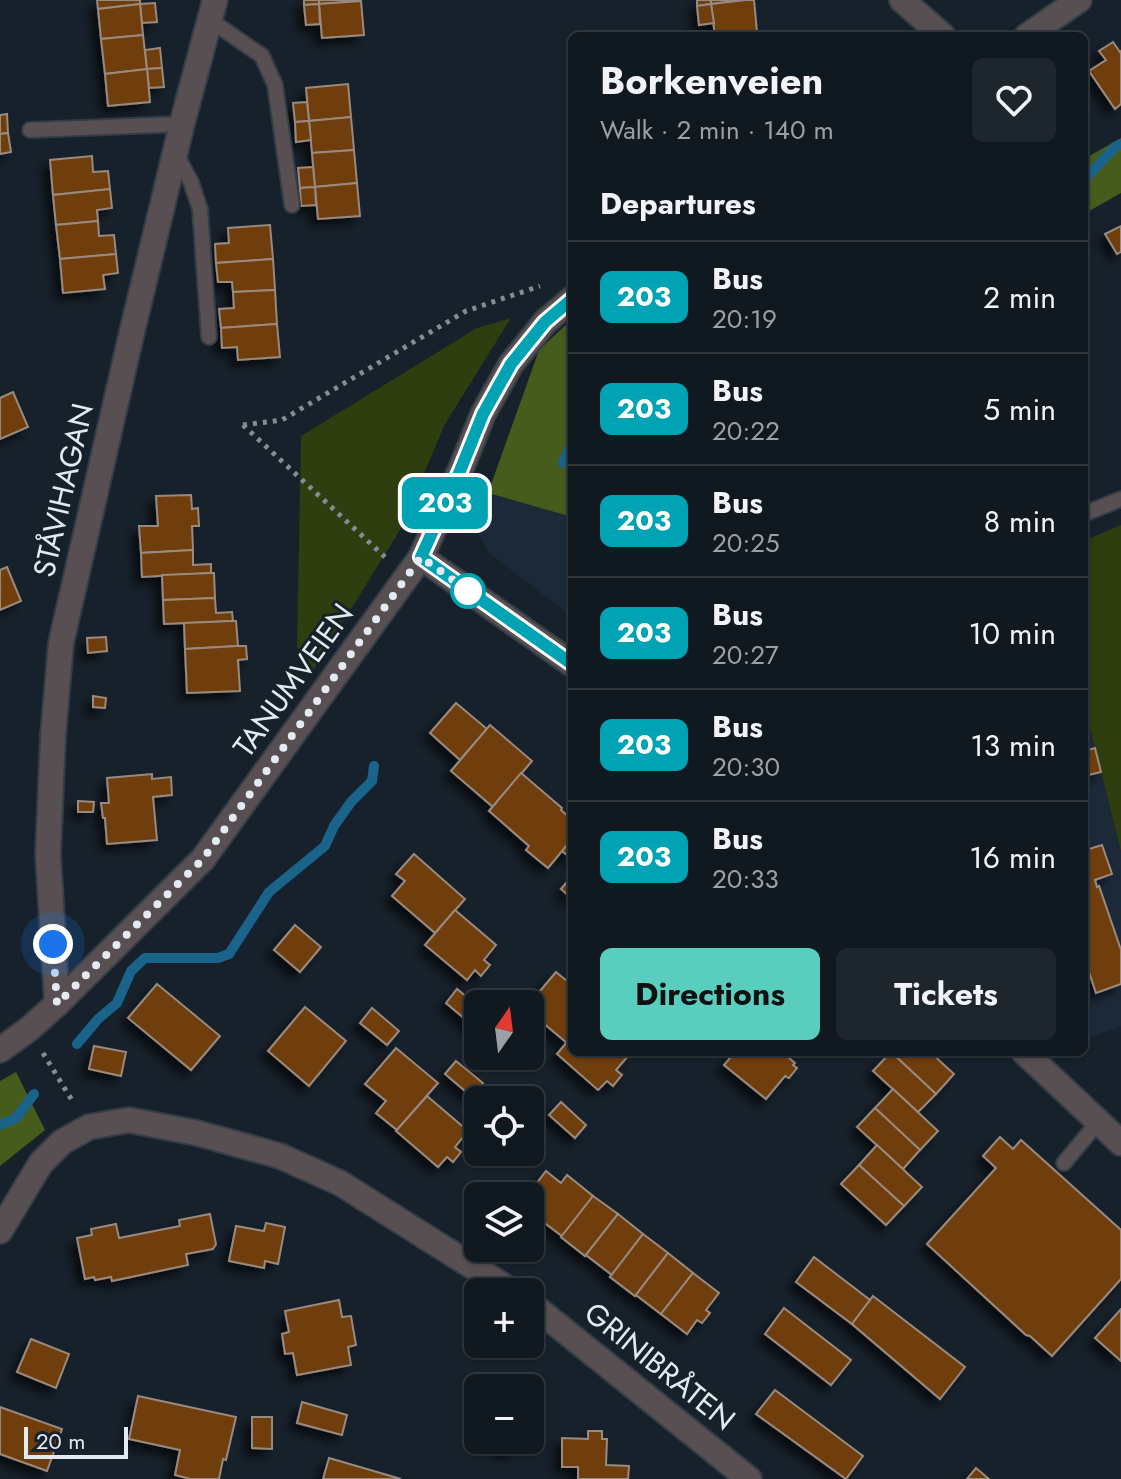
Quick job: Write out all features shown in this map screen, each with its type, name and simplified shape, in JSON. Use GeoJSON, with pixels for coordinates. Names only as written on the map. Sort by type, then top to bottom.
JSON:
{"type":"FeatureCollection","features":[{"type":"Feature","properties":{"kind":"street"},"geometry":{"type":"LineString","coordinates":[[902,0],[938,32]]}},
{"type":"Feature","properties":{"kind":"street"},"geometry":{"type":"LineString","coordinates":[[1033,32],[1079,0]]}},
{"type":"Feature","properties":{"kind":"street","name":"STÅVIHAGAN"},"geometry":{"type":"LineString","coordinates":[[57,1004],[48,855],[61,643],[127,351],[213,10]]}},
{"type":"Feature","properties":{"kind":"street","name":"TANUMVEIEN"},"geometry":{"type":"LineString","coordinates":[[0,1050],[57,1004],[203,859],[421,557],[483,414],[511,364],[545,322],[568,302]]}},
{"type":"Feature","properties":{"kind":"street"},"geometry":{"type":"LineString","coordinates":[[421,557],[568,661]]}},
{"type":"Feature","properties":{"kind":"street"},"geometry":{"type":"LineString","coordinates":[[1028,1056],[1121,1143]]}},
{"type":"Feature","properties":{"kind":"street"},"geometry":{"type":"LineString","coordinates":[[0,1231],[41,1163],[62,1142],[89,1127],[129,1120],[197,1133],[280,1156],[340,1183],[491,1278]]}},
{"type":"Feature","properties":{"kind":"street","name":"GRINIBRÅTEN"},"geometry":{"type":"LineString","coordinates":[[544,1314],[749,1479]]}},
{"type":"Feature","properties":{"kind":"lane"},"geometry":{"type":"LineString","coordinates":[[213,10],[262,56],[275,85],[292,205]]}},
{"type":"Feature","properties":{"kind":"lane"},"geometry":{"type":"LineString","coordinates":[[30,130],[182,124]]}},
{"type":"Feature","properties":{"kind":"lane"},"geometry":{"type":"LineString","coordinates":[[175,152],[191,182],[200,209],[209,337]]}},
{"type":"Feature","properties":{"kind":"lane"},"geometry":{"type":"LineString","coordinates":[[1088,512],[1121,499]]}},
{"type":"Feature","properties":{"kind":"lane"},"geometry":{"type":"LineString","coordinates":[[1064,1163],[1098,1122]]}},
{"type":"Feature","properties":{"kind":"path"},"geometry":{"type":"LineString","coordinates":[[406,577],[243,425],[282,420],[466,311],[547,285]]}},
{"type":"Feature","properties":{"kind":"path"},"geometry":{"type":"LineString","coordinates":[[29,1029],[89,1127]]}},
{"type":"Feature","properties":{"kind":"shaded area"},"geometry":{"type":"Polygon","coordinates":[[[488,493],[568,516],[568,613],[489,553],[476,529],[488,493]]]}},
{"type":"Feature","properties":{"kind":"shaded area"},"geometry":{"type":"Polygon","coordinates":[[[1088,720],[1121,851],[1121,1027],[1088,1038],[1088,720]]]}},
{"type":"Feature","properties":{"kind":"green space"},"geometry":{"type":"Polygon","coordinates":[[[1121,138],[1121,193],[1088,212],[1088,157],[1121,138]]]}},
{"type":"Feature","properties":{"kind":"green space"},"geometry":{"type":"Polygon","coordinates":[[[511,318],[445,424],[400,530],[313,670],[297,647],[301,436],[477,328],[511,318]]]}},
{"type":"Feature","properties":{"kind":"green space"},"geometry":{"type":"Polygon","coordinates":[[[568,323],[568,516],[488,493],[539,350],[568,323]]]}},
{"type":"Feature","properties":{"kind":"green space"},"geometry":{"type":"Polygon","coordinates":[[[1121,525],[1121,851],[1088,720],[1088,539],[1121,525]]]}},
{"type":"Feature","properties":{"kind":"green space"},"geometry":{"type":"Polygon","coordinates":[[[16,1072],[45,1130],[0,1166],[0,1081],[16,1072]]]}},
{"type":"Feature","properties":{"kind":"building"},"geometry":{"type":"Polygon","coordinates":[[[97,0],[140,0],[140,4],[98,9],[97,0]]]}},
{"type":"Feature","properties":{"kind":"building"},"geometry":{"type":"Polygon","coordinates":[[[304,0],[319,0],[319,4],[304,5],[304,0]]]}},
{"type":"Feature","properties":{"kind":"building"},"geometry":{"type":"Polygon","coordinates":[[[319,0],[361,0],[361,1],[319,4],[319,0]]]}},
{"type":"Feature","properties":{"kind":"building"},"geometry":{"type":"Polygon","coordinates":[[[697,0],[711,0],[711,4],[697,6],[697,0]]]}},
{"type":"Feature","properties":{"kind":"building"},"geometry":{"type":"Polygon","coordinates":[[[711,0],[746,0],[711,4],[711,0]]]}},
{"type":"Feature","properties":{"kind":"building"},"geometry":{"type":"Polygon","coordinates":[[[754,0],[757,32],[714,32],[711,4],[754,0]]]}},
{"type":"Feature","properties":{"kind":"building"},"geometry":{"type":"Polygon","coordinates":[[[361,1],[364,35],[322,38],[319,4],[361,1]]]}},
{"type":"Feature","properties":{"kind":"building"},"geometry":{"type":"Polygon","coordinates":[[[155,3],[157,22],[142,23],[140,4],[155,3]]]}},
{"type":"Feature","properties":{"kind":"building"},"geometry":{"type":"Polygon","coordinates":[[[140,4],[143,35],[101,39],[98,9],[140,4]]]}},
{"type":"Feature","properties":{"kind":"building"},"geometry":{"type":"Polygon","coordinates":[[[319,4],[320,24],[306,25],[304,5],[319,4]]]}},
{"type":"Feature","properties":{"kind":"building"},"geometry":{"type":"Polygon","coordinates":[[[711,4],[714,23],[699,25],[697,6],[711,4]]]}},
{"type":"Feature","properties":{"kind":"building"},"geometry":{"type":"Polygon","coordinates":[[[143,35],[147,69],[105,74],[101,39],[143,35]]]}},
{"type":"Feature","properties":{"kind":"building"},"geometry":{"type":"Polygon","coordinates":[[[1113,42],[1121,51],[1121,104],[1115,109],[1089,71],[1106,60],[1099,51],[1113,42]]]}},
{"type":"Feature","properties":{"kind":"building"},"geometry":{"type":"Polygon","coordinates":[[[160,48],[162,68],[147,69],[145,50],[160,48]]]}},
{"type":"Feature","properties":{"kind":"building"},"geometry":{"type":"Polygon","coordinates":[[[162,68],[164,87],[149,88],[147,69],[162,68]]]}},
{"type":"Feature","properties":{"kind":"building"},"geometry":{"type":"Polygon","coordinates":[[[147,69],[150,102],[108,106],[105,74],[147,69]]]}},
{"type":"Feature","properties":{"kind":"building"},"geometry":{"type":"Polygon","coordinates":[[[348,84],[351,117],[309,121],[306,88],[348,84]]]}},
{"type":"Feature","properties":{"kind":"building"},"geometry":{"type":"Polygon","coordinates":[[[307,102],[309,121],[295,122],[293,103],[307,102]]]}},
{"type":"Feature","properties":{"kind":"building"},"geometry":{"type":"Polygon","coordinates":[[[7,114],[8,133],[0,134],[0,115],[7,114]]]}},
{"type":"Feature","properties":{"kind":"building"},"geometry":{"type":"Polygon","coordinates":[[[351,117],[354,150],[312,153],[309,121],[351,117]]]}},
{"type":"Feature","properties":{"kind":"building"},"geometry":{"type":"Polygon","coordinates":[[[309,121],[311,140],[296,142],[295,122],[309,121]]]}},
{"type":"Feature","properties":{"kind":"building"},"geometry":{"type":"Polygon","coordinates":[[[8,133],[11,152],[0,154],[0,134],[8,133]]]}},
{"type":"Feature","properties":{"kind":"building"},"geometry":{"type":"Polygon","coordinates":[[[354,150],[357,183],[315,187],[312,153],[354,150]]]}},
{"type":"Feature","properties":{"kind":"building"},"geometry":{"type":"Polygon","coordinates":[[[92,156],[93,172],[108,171],[110,189],[53,195],[50,160],[92,156]]]}},
{"type":"Feature","properties":{"kind":"building"},"geometry":{"type":"Polygon","coordinates":[[[313,167],[315,187],[300,188],[298,168],[313,167]]]}},
{"type":"Feature","properties":{"kind":"building"},"geometry":{"type":"Polygon","coordinates":[[[357,183],[360,216],[318,219],[315,187],[357,183]]]}},
{"type":"Feature","properties":{"kind":"building"},"geometry":{"type":"Polygon","coordinates":[[[315,187],[316,205],[301,206],[300,188],[315,187]]]}},
{"type":"Feature","properties":{"kind":"building"},"geometry":{"type":"Polygon","coordinates":[[[110,189],[112,208],[97,210],[98,221],[56,225],[53,195],[110,189]]]}},
{"type":"Feature","properties":{"kind":"building"},"geometry":{"type":"Polygon","coordinates":[[[98,221],[99,236],[114,235],[116,254],[60,259],[56,225],[98,221]]]}},
{"type":"Feature","properties":{"kind":"building"},"geometry":{"type":"Polygon","coordinates":[[[270,225],[273,259],[216,263],[215,244],[229,243],[228,228],[270,225]]]}},
{"type":"Feature","properties":{"kind":"building"},"geometry":{"type":"Polygon","coordinates":[[[1121,226],[1121,252],[1117,254],[1105,234],[1121,226]]]}},
{"type":"Feature","properties":{"kind":"building"},"geometry":{"type":"Polygon","coordinates":[[[116,254],[118,273],[103,275],[105,289],[63,293],[60,259],[116,254]]]}},
{"type":"Feature","properties":{"kind":"building"},"geometry":{"type":"Polygon","coordinates":[[[273,259],[275,290],[233,292],[232,282],[218,282],[216,263],[273,259]]]}},
{"type":"Feature","properties":{"kind":"building"},"geometry":{"type":"Polygon","coordinates":[[[275,290],[277,324],[221,328],[219,309],[234,308],[233,292],[275,290]]]}},
{"type":"Feature","properties":{"kind":"building"},"geometry":{"type":"Polygon","coordinates":[[[277,324],[280,357],[238,360],[237,347],[222,348],[221,328],[277,324]]]}},
{"type":"Feature","properties":{"kind":"building"},"geometry":{"type":"Polygon","coordinates":[[[13,392],[28,427],[0,439],[0,398],[13,392]]]}},
{"type":"Feature","properties":{"kind":"building"},"geometry":{"type":"Polygon","coordinates":[[[191,495],[192,509],[198,508],[199,526],[192,526],[193,550],[141,553],[139,526],[158,526],[156,496],[191,495]]]}},
{"type":"Feature","properties":{"kind":"building"},"geometry":{"type":"Polygon","coordinates":[[[193,550],[193,565],[211,564],[211,573],[142,577],[141,553],[193,550]]]}},
{"type":"Feature","properties":{"kind":"building"},"geometry":{"type":"Polygon","coordinates":[[[7,567],[21,601],[0,610],[0,570],[7,567]]]}},
{"type":"Feature","properties":{"kind":"building"},"geometry":{"type":"Polygon","coordinates":[[[214,573],[215,598],[163,600],[162,575],[214,573]]]}},
{"type":"Feature","properties":{"kind":"building"},"geometry":{"type":"Polygon","coordinates":[[[215,598],[216,613],[232,612],[233,621],[164,624],[163,600],[215,598]]]}},
{"type":"Feature","properties":{"kind":"building"},"geometry":{"type":"Polygon","coordinates":[[[236,621],[238,646],[185,649],[184,623],[236,621]]]}},
{"type":"Feature","properties":{"kind":"building"},"geometry":{"type":"Polygon","coordinates":[[[106,637],[107,651],[88,653],[87,638],[106,637]]]}},
{"type":"Feature","properties":{"kind":"building"},"geometry":{"type":"Polygon","coordinates":[[[246,646],[247,659],[238,660],[240,691],[187,693],[185,649],[246,646]]]}},
{"type":"Feature","properties":{"kind":"building"},"geometry":{"type":"Polygon","coordinates":[[[93,696],[106,698],[105,708],[93,707],[93,696]]]}},
{"type":"Feature","properties":{"kind":"building"},"geometry":{"type":"Polygon","coordinates":[[[456,703],[487,729],[460,760],[430,733],[456,703]]]}},
{"type":"Feature","properties":{"kind":"building"},"geometry":{"type":"Polygon","coordinates":[[[490,725],[532,761],[493,807],[451,771],[490,725]]]}},
{"type":"Feature","properties":{"kind":"building"},"geometry":{"type":"Polygon","coordinates":[[[1095,748],[1101,772],[1088,775],[1088,750],[1095,748]]]}},
{"type":"Feature","properties":{"kind":"building"},"geometry":{"type":"Polygon","coordinates":[[[521,773],[568,816],[568,844],[548,868],[526,850],[529,846],[489,811],[521,773]]]}},
{"type":"Feature","properties":{"kind":"building"},"geometry":{"type":"Polygon","coordinates":[[[152,774],[152,779],[171,777],[172,795],[153,797],[157,840],[107,844],[101,803],[109,803],[107,778],[152,774]]]}},
{"type":"Feature","properties":{"kind":"building"},"geometry":{"type":"Polygon","coordinates":[[[78,801],[94,802],[93,812],[78,812],[78,801]]]}},
{"type":"Feature","properties":{"kind":"building"},"geometry":{"type":"Polygon","coordinates":[[[1102,845],[1112,874],[1095,880],[1121,950],[1121,984],[1096,993],[1088,969],[1088,849],[1102,845]]]}},
{"type":"Feature","properties":{"kind":"building"},"geometry":{"type":"Polygon","coordinates":[[[414,854],[465,899],[435,933],[392,896],[405,881],[396,874],[414,854]]]}},
{"type":"Feature","properties":{"kind":"building"},"geometry":{"type":"Polygon","coordinates":[[[568,881],[568,895],[561,889],[568,881]]]}},
{"type":"Feature","properties":{"kind":"building"},"geometry":{"type":"Polygon","coordinates":[[[455,910],[496,945],[484,960],[490,965],[481,976],[475,970],[467,980],[425,945],[455,910]]]}},
{"type":"Feature","properties":{"kind":"building"},"geometry":{"type":"Polygon","coordinates":[[[295,925],[321,947],[300,972],[274,950],[295,925]]]}},
{"type":"Feature","properties":{"kind":"building"},"geometry":{"type":"Polygon","coordinates":[[[556,972],[568,982],[567,1043],[544,1024],[544,990],[541,990],[556,972]]]}},
{"type":"Feature","properties":{"kind":"building"},"geometry":{"type":"Polygon","coordinates":[[[157,984],[220,1036],[191,1070],[128,1018],[157,984]]]}},
{"type":"Feature","properties":{"kind":"building"},"geometry":{"type":"Polygon","coordinates":[[[457,989],[464,995],[464,1018],[446,1003],[457,989]]]}},
{"type":"Feature","properties":{"kind":"building"},"geometry":{"type":"Polygon","coordinates":[[[305,1007],[346,1041],[309,1086],[268,1051],[305,1007]]]}},
{"type":"Feature","properties":{"kind":"building"},"geometry":{"type":"Polygon","coordinates":[[[372,1008],[399,1031],[387,1045],[360,1023],[372,1008]]]}},
{"type":"Feature","properties":{"kind":"building"},"geometry":{"type":"Polygon","coordinates":[[[568,1041],[568,1056],[628,1056],[616,1070],[622,1075],[613,1086],[607,1081],[598,1090],[557,1054],[568,1041]]]}},
{"type":"Feature","properties":{"kind":"building"},"geometry":{"type":"Polygon","coordinates":[[[94,1046],[126,1052],[121,1076],[89,1069],[94,1046]]]}},
{"type":"Feature","properties":{"kind":"building"},"geometry":{"type":"Polygon","coordinates":[[[396,1048],[438,1083],[397,1130],[376,1113],[386,1101],[365,1084],[396,1048]]]}},
{"type":"Feature","properties":{"kind":"building"},"geometry":{"type":"Polygon","coordinates":[[[732,1056],[787,1056],[797,1068],[789,1078],[785,1076],[766,1099],[724,1065],[732,1056]]]}},
{"type":"Feature","properties":{"kind":"building"},"geometry":{"type":"Polygon","coordinates":[[[887,1056],[895,1056],[936,1094],[918,1112],[873,1071],[887,1056]]]}},
{"type":"Feature","properties":{"kind":"building"},"geometry":{"type":"Polygon","coordinates":[[[895,1056],[934,1056],[954,1074],[936,1094],[895,1056]]]}},
{"type":"Feature","properties":{"kind":"building"},"geometry":{"type":"Polygon","coordinates":[[[456,1061],[483,1083],[480,1086],[464,1086],[464,1090],[445,1074],[456,1061]]]}},
{"type":"Feature","properties":{"kind":"building"},"geometry":{"type":"Polygon","coordinates":[[[893,1089],[938,1131],[920,1150],[875,1108],[893,1089]]]}},
{"type":"Feature","properties":{"kind":"building"},"geometry":{"type":"Polygon","coordinates":[[[427,1096],[464,1128],[464,1136],[455,1147],[461,1152],[453,1162],[447,1157],[438,1167],[396,1131],[427,1096]]]}},
{"type":"Feature","properties":{"kind":"building"},"geometry":{"type":"Polygon","coordinates":[[[561,1102],[586,1125],[575,1138],[549,1115],[561,1102]]]}},
{"type":"Feature","properties":{"kind":"building"},"geometry":{"type":"Polygon","coordinates":[[[875,1108],[920,1150],[903,1169],[857,1127],[875,1108]]]}},
{"type":"Feature","properties":{"kind":"building"},"geometry":{"type":"Polygon","coordinates":[[[1000,1137],[1013,1149],[1021,1140],[1121,1230],[1121,1279],[1052,1356],[927,1244],[996,1168],[983,1156],[1000,1137]]]}},
{"type":"Feature","properties":{"kind":"building"},"geometry":{"type":"Polygon","coordinates":[[[877,1145],[922,1187],[904,1206],[859,1165],[877,1145]]]}},
{"type":"Feature","properties":{"kind":"building"},"geometry":{"type":"Polygon","coordinates":[[[859,1165],[904,1206],[886,1225],[841,1184],[859,1165]]]}},
{"type":"Feature","properties":{"kind":"building"},"geometry":{"type":"Polygon","coordinates":[[[546,1171],[561,1183],[567,1175],[593,1196],[562,1236],[544,1222],[544,1182],[538,1182],[546,1171]]]}},
{"type":"Feature","properties":{"kind":"building"},"geometry":{"type":"Polygon","coordinates":[[[593,1196],[618,1214],[585,1256],[561,1237],[593,1196]]]}},
{"type":"Feature","properties":{"kind":"building"},"geometry":{"type":"Polygon","coordinates":[[[210,1214],[216,1244],[213,1249],[186,1254],[188,1265],[112,1281],[111,1277],[85,1279],[77,1238],[92,1235],[91,1229],[116,1224],[119,1238],[180,1226],[179,1220],[210,1214]]]}},
{"type":"Feature","properties":{"kind":"building"},"geometry":{"type":"Polygon","coordinates":[[[618,1214],[643,1234],[612,1275],[586,1255],[618,1214]]]}},
{"type":"Feature","properties":{"kind":"building"},"geometry":{"type":"Polygon","coordinates":[[[266,1223],[285,1227],[278,1264],[265,1261],[264,1268],[229,1261],[236,1226],[264,1231],[266,1223]]]}},
{"type":"Feature","properties":{"kind":"building"},"geometry":{"type":"Polygon","coordinates":[[[643,1234],[668,1253],[635,1296],[610,1277],[643,1234]]]}},
{"type":"Feature","properties":{"kind":"building"},"geometry":{"type":"Polygon","coordinates":[[[668,1253],[693,1273],[661,1314],[636,1295],[668,1253]]]}},
{"type":"Feature","properties":{"kind":"building"},"geometry":{"type":"Polygon","coordinates":[[[814,1257],[870,1300],[852,1324],[796,1282],[814,1257]]]}},
{"type":"Feature","properties":{"kind":"building"},"geometry":{"type":"Polygon","coordinates":[[[693,1273],[719,1293],[706,1310],[710,1313],[702,1323],[697,1320],[687,1334],[661,1314],[693,1273]]]}},
{"type":"Feature","properties":{"kind":"building"},"geometry":{"type":"Polygon","coordinates":[[[873,1296],[965,1367],[940,1399],[852,1324],[873,1296]]]}},
{"type":"Feature","properties":{"kind":"building"},"geometry":{"type":"Polygon","coordinates":[[[339,1300],[342,1317],[351,1316],[356,1345],[348,1347],[351,1365],[297,1375],[293,1353],[285,1354],[282,1334],[289,1332],[285,1311],[339,1300]]]}},
{"type":"Feature","properties":{"kind":"building"},"geometry":{"type":"Polygon","coordinates":[[[784,1308],[851,1360],[831,1385],[765,1334],[784,1308]]]}},
{"type":"Feature","properties":{"kind":"building"},"geometry":{"type":"Polygon","coordinates":[[[1121,1309],[1121,1361],[1095,1338],[1121,1309]]]}},
{"type":"Feature","properties":{"kind":"building"},"geometry":{"type":"Polygon","coordinates":[[[31,1339],[69,1354],[56,1388],[17,1372],[31,1339]]]}},
{"type":"Feature","properties":{"kind":"building"},"geometry":{"type":"Polygon","coordinates":[[[775,1390],[863,1456],[846,1479],[756,1414],[775,1390]]]}},
{"type":"Feature","properties":{"kind":"building"},"geometry":{"type":"Polygon","coordinates":[[[138,1396],[236,1417],[219,1479],[191,1479],[175,1475],[180,1450],[129,1439],[138,1396]]]}},
{"type":"Feature","properties":{"kind":"building"},"geometry":{"type":"Polygon","coordinates":[[[302,1402],[347,1415],[342,1435],[297,1423],[302,1402]]]}},
{"type":"Feature","properties":{"kind":"building"},"geometry":{"type":"Polygon","coordinates":[[[0,1407],[62,1429],[47,1471],[0,1454],[0,1407]]]}},
{"type":"Feature","properties":{"kind":"building"},"geometry":{"type":"Polygon","coordinates":[[[252,1417],[272,1417],[272,1449],[252,1448],[252,1417]]]}},
{"type":"Feature","properties":{"kind":"building"},"geometry":{"type":"Polygon","coordinates":[[[588,1431],[602,1431],[602,1439],[607,1439],[606,1465],[629,1466],[628,1479],[578,1479],[578,1467],[562,1467],[562,1438],[588,1439],[588,1431]]]}},
{"type":"Feature","properties":{"kind":"building"},"geometry":{"type":"Polygon","coordinates":[[[329,1458],[401,1479],[323,1479],[329,1458]]]}},
{"type":"Feature","properties":{"kind":"building"},"geometry":{"type":"Polygon","coordinates":[[[976,1468],[989,1479],[967,1479],[976,1468]]]}},
{"type":"Feature","properties":{"kind":"waterway"},"geometry":{"type":"LineString","coordinates":[[1088,176],[1121,144]]}},
{"type":"Feature","properties":{"kind":"waterway"},"geometry":{"type":"LineString","coordinates":[[563,463],[568,452]]}},
{"type":"Feature","properties":{"kind":"waterway"},"geometry":{"type":"LineString","coordinates":[[77,1044],[98,1019],[117,1003],[131,971],[145,958],[218,958],[229,954],[269,892],[325,846],[334,826],[351,802],[372,781],[374,766]]}},
{"type":"Feature","properties":{"kind":"waterway"},"geometry":{"type":"LineString","coordinates":[[0,1125],[16,1118],[34,1094]]}},
{"type":"Feature","properties":{"kind":"bus line","name":"203"},"geometry":{"type":"LineString","coordinates":[[568,302],[545,322],[511,364],[483,414],[421,557],[568,661]]}},
{"type":"Feature","properties":{"kind":"route"},"geometry":{"type":"LineString","coordinates":[[53,944],[57,1004],[203,859],[421,557],[471,593],[468,591]]}}]}
